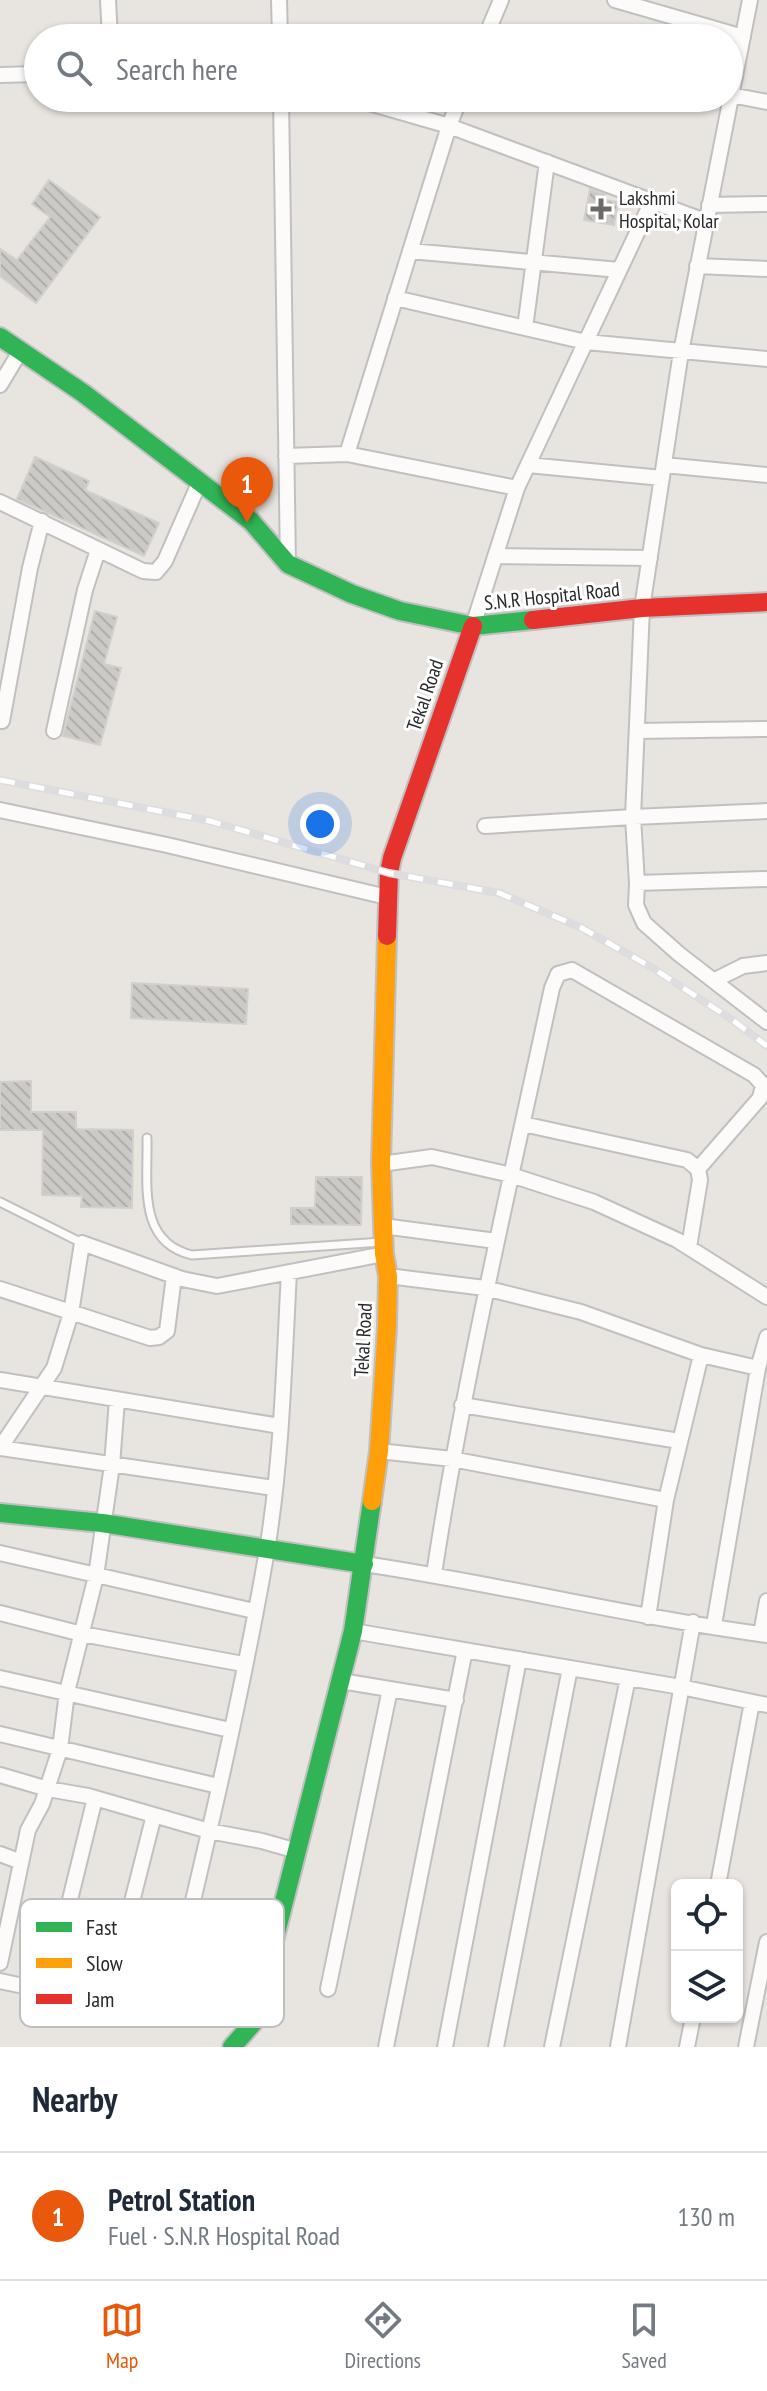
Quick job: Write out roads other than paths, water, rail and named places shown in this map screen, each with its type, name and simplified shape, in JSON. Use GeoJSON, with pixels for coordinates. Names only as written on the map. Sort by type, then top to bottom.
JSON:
{"type":"FeatureCollection","features":[{"type":"Feature","properties":{"kind":"main road","name":"S.N.R Hospital Road"},"geometry":{"type":"LineString","coordinates":[[0,337],[83,393],[251,521],[288,564],[352,594],[400,611],[473,626],[642,608],[767,602]]}},
{"type":"Feature","properties":{"kind":"main road","name":"Tekal Road"},"geometry":{"type":"LineString","coordinates":[[284,1902],[353,1631],[379,1451],[387,1327],[388,1276],[381,1164],[387,897],[392,858],[473,626]]}},
{"type":"Feature","properties":{"kind":"main road"},"geometry":{"type":"LineString","coordinates":[[0,1513],[102,1523],[364,1564]]}},
{"type":"Feature","properties":{"kind":"main road","name":"Tekal Road"},"geometry":{"type":"LineString","coordinates":[[232,2047],[250,2027]]}},
{"type":"Feature","properties":{"kind":"street"},"geometry":{"type":"LineString","coordinates":[[108,0],[109,24]]}},
{"type":"Feature","properties":{"kind":"street"},"geometry":{"type":"LineString","coordinates":[[279,0],[280,24]]}},
{"type":"Feature","properties":{"kind":"street"},"geometry":{"type":"LineString","coordinates":[[491,24],[501,0]]}},
{"type":"Feature","properties":{"kind":"street"},"geometry":{"type":"LineString","coordinates":[[615,0],[663,7],[708,24]]}},
{"type":"Feature","properties":{"kind":"street"},"geometry":{"type":"LineString","coordinates":[[743,37],[750,0]]}},
{"type":"Feature","properties":{"kind":"street"},"geometry":{"type":"LineString","coordinates":[[0,75],[24,74]]}},
{"type":"Feature","properties":{"kind":"street"},"geometry":{"type":"LineString","coordinates":[[743,97],[767,102]]}},
{"type":"Feature","properties":{"kind":"street"},"geometry":{"type":"LineString","coordinates":[[281,112],[288,564]]}},
{"type":"Feature","properties":{"kind":"street"},"geometry":{"type":"LineString","coordinates":[[400,112],[449,126],[705,221]]}},
{"type":"Feature","properties":{"kind":"street"},"geometry":{"type":"LineString","coordinates":[[347,454],[454,112]]}},
{"type":"Feature","properties":{"kind":"street"},"geometry":{"type":"LineString","coordinates":[[728,112],[681,352],[642,608],[633,817],[636,905],[644,923],[767,1022]]}},
{"type":"Feature","properties":{"kind":"street"},"geometry":{"type":"LineString","coordinates":[[525,328],[547,162]]}},
{"type":"Feature","properties":{"kind":"street"},"geometry":{"type":"LineString","coordinates":[[473,626],[517,488],[652,201]]}},
{"type":"Feature","properties":{"kind":"street"},"geometry":{"type":"LineString","coordinates":[[709,205],[767,204]]}},
{"type":"Feature","properties":{"kind":"street"},"geometry":{"type":"LineString","coordinates":[[410,251],[619,270]]}},
{"type":"Feature","properties":{"kind":"street"},"geometry":{"type":"LineString","coordinates":[[697,266],[767,269]]}},
{"type":"Feature","properties":{"kind":"street"},"geometry":{"type":"LineString","coordinates":[[395,298],[586,342],[767,359]]}},
{"type":"Feature","properties":{"kind":"street"},"geometry":{"type":"LineString","coordinates":[[0,385],[21,350]]}},
{"type":"Feature","properties":{"kind":"street"},"geometry":{"type":"LineString","coordinates":[[286,456],[347,454],[517,488]]}},
{"type":"Feature","properties":{"kind":"street"},"geometry":{"type":"LineString","coordinates":[[528,465],[767,475]]}},
{"type":"Feature","properties":{"kind":"street"},"geometry":{"type":"LineString","coordinates":[[0,502],[143,571],[156,572],[165,561],[200,481]]}},
{"type":"Feature","properties":{"kind":"street"},"geometry":{"type":"LineString","coordinates":[[2,721],[6,662],[42,521]]}},
{"type":"Feature","properties":{"kind":"street"},"geometry":{"type":"LineString","coordinates":[[54,731],[85,590],[98,550]]}},
{"type":"Feature","properties":{"kind":"street"},"geometry":{"type":"LineString","coordinates":[[495,556],[650,558]]}},
{"type":"Feature","properties":{"kind":"street"},"geometry":{"type":"LineString","coordinates":[[637,731],[767,729]]}},
{"type":"Feature","properties":{"kind":"street"},"geometry":{"type":"LineString","coordinates":[[0,810],[167,845],[387,897]]}},
{"type":"Feature","properties":{"kind":"street"},"geometry":{"type":"LineString","coordinates":[[485,826],[767,811]]}},
{"type":"Feature","properties":{"kind":"street"},"geometry":{"type":"LineString","coordinates":[[637,883],[767,879]]}},
{"type":"Feature","properties":{"kind":"street"},"geometry":{"type":"LineString","coordinates":[[715,980],[743,966],[767,963]]}},
{"type":"Feature","properties":{"kind":"street"},"geometry":{"type":"LineString","coordinates":[[434,1574],[452,1459],[485,1288],[552,988],[558,974],[572,970],[754,1075],[763,1085],[760,1098],[698,1169]]}},
{"type":"Feature","properties":{"kind":"street"},"geometry":{"type":"LineString","coordinates":[[523,1124],[687,1160],[698,1169],[700,1180],[689,1247]]}},
{"type":"Feature","properties":{"kind":"street"},"geometry":{"type":"LineString","coordinates":[[381,1164],[432,1157],[511,1175],[594,1202],[689,1247],[767,1297]]}},
{"type":"Feature","properties":{"kind":"street"},"geometry":{"type":"LineString","coordinates":[[274,1488],[0,1448],[54,1368],[71,1313],[82,1243],[174,1276],[217,1286],[289,1272],[384,1241],[496,1241]]}},
{"type":"Feature","properties":{"kind":"street"},"geometry":{"type":"LineString","coordinates":[[193,1899],[267,1549],[280,1426],[289,1272]]}},
{"type":"Feature","properties":{"kind":"street"},"geometry":{"type":"LineString","coordinates":[[0,1289],[150,1338],[159,1337],[167,1331],[174,1276]]}},
{"type":"Feature","properties":{"kind":"street"},"geometry":{"type":"LineString","coordinates":[[388,1276],[485,1288],[581,1312],[701,1355],[758,1368]]}},
{"type":"Feature","properties":{"kind":"street"},"geometry":{"type":"LineString","coordinates":[[714,1625],[758,1368],[767,1337]]}},
{"type":"Feature","properties":{"kind":"street"},"geometry":{"type":"LineString","coordinates":[[648,1617],[666,1500],[701,1355]]}},
{"type":"Feature","properties":{"kind":"street"},"geometry":{"type":"LineString","coordinates":[[0,1380],[280,1426]]}},
{"type":"Feature","properties":{"kind":"street"},"geometry":{"type":"LineString","coordinates":[[1,1957],[28,1830],[48,1789],[60,1749],[67,1692],[96,1576],[112,1465],[117,1400]]}},
{"type":"Feature","properties":{"kind":"street"},"geometry":{"type":"LineString","coordinates":[[462,1405],[679,1441]]}},
{"type":"Feature","properties":{"kind":"street"},"geometry":{"type":"LineString","coordinates":[[379,1451],[452,1459],[666,1500]]}},
{"type":"Feature","properties":{"kind":"street"},"geometry":{"type":"LineString","coordinates":[[0,1553],[254,1611]]}},
{"type":"Feature","properties":{"kind":"street"},"geometry":{"type":"LineString","coordinates":[[364,1564],[434,1574],[648,1617],[764,1634],[767,1601]]}},
{"type":"Feature","properties":{"kind":"street"},"geometry":{"type":"LineString","coordinates":[[0,1613],[82,1634],[243,1664]]}},
{"type":"Feature","properties":{"kind":"street"},"geometry":{"type":"LineString","coordinates":[[618,2047],[693,1622]]}},
{"type":"Feature","properties":{"kind":"street"},"geometry":{"type":"LineString","coordinates":[[353,1631],[760,1703],[719,1879]]}},
{"type":"Feature","properties":{"kind":"street"},"geometry":{"type":"LineString","coordinates":[[386,2047],[465,1650]]}},
{"type":"Feature","properties":{"kind":"street"},"geometry":{"type":"LineString","coordinates":[[445,2047],[519,1659]]}},
{"type":"Feature","properties":{"kind":"street"},"geometry":{"type":"LineString","coordinates":[[496,2047],[570,1668]]}},
{"type":"Feature","properties":{"kind":"street"},"geometry":{"type":"LineString","coordinates":[[0,1678],[230,1730]]}},
{"type":"Feature","properties":{"kind":"street"},"geometry":{"type":"LineString","coordinates":[[552,2047],[628,1678]]}},
{"type":"Feature","properties":{"kind":"street"},"geometry":{"type":"LineString","coordinates":[[341,1681],[456,1700]]}},
{"type":"Feature","properties":{"kind":"street"},"geometry":{"type":"LineString","coordinates":[[328,1989],[390,1689]]}},
{"type":"Feature","properties":{"kind":"street"},"geometry":{"type":"LineString","coordinates":[[0,1734],[218,1786]]}},
{"type":"Feature","properties":{"kind":"street"},"geometry":{"type":"LineString","coordinates":[[0,1775],[209,1831],[297,1851]]}},
{"type":"Feature","properties":{"kind":"street"},"geometry":{"type":"LineString","coordinates":[[70,1899],[95,1798]]}},
{"type":"Feature","properties":{"kind":"street"},"geometry":{"type":"LineString","coordinates":[[133,1899],[154,1815]]}},
{"type":"Feature","properties":{"kind":"street"},"geometry":{"type":"LineString","coordinates":[[0,1854],[21,1862]]}},
{"type":"Feature","properties":{"kind":"street"},"geometry":{"type":"LineString","coordinates":[[746,2047],[767,1942]]}},
{"type":"Feature","properties":{"kind":"street"},"geometry":{"type":"LineString","coordinates":[[0,1981],[20,1985]]}},
{"type":"Feature","properties":{"kind":"street"},"geometry":{"type":"LineString","coordinates":[[687,2047],[692,2023]]}},
{"type":"Feature","properties":{"kind":"lane"},"geometry":{"type":"LineString","coordinates":[[147,1138],[152,1225],[167,1245],[180,1252],[192,1255],[384,1241]]}},
{"type":"Feature","properties":{"kind":"lane"},"geometry":{"type":"LineString","coordinates":[[0,1202],[82,1243]]}},
{"type":"Feature","properties":{"kind":"railway"},"geometry":{"type":"LineString","coordinates":[[0,780],[210,821],[389,873],[499,893],[580,927],[651,967],[767,1046]]}},
{"type":"Feature","properties":{"kind":"place","name":"Lakshmi Hospital, Kolar"},"geometry":{"type":"Point","coordinates":[601,209]}},
{"type":"Feature","properties":{"kind":"place","name":"Petrol Station"},"geometry":{"type":"Point","coordinates":[247,523]}}]}
